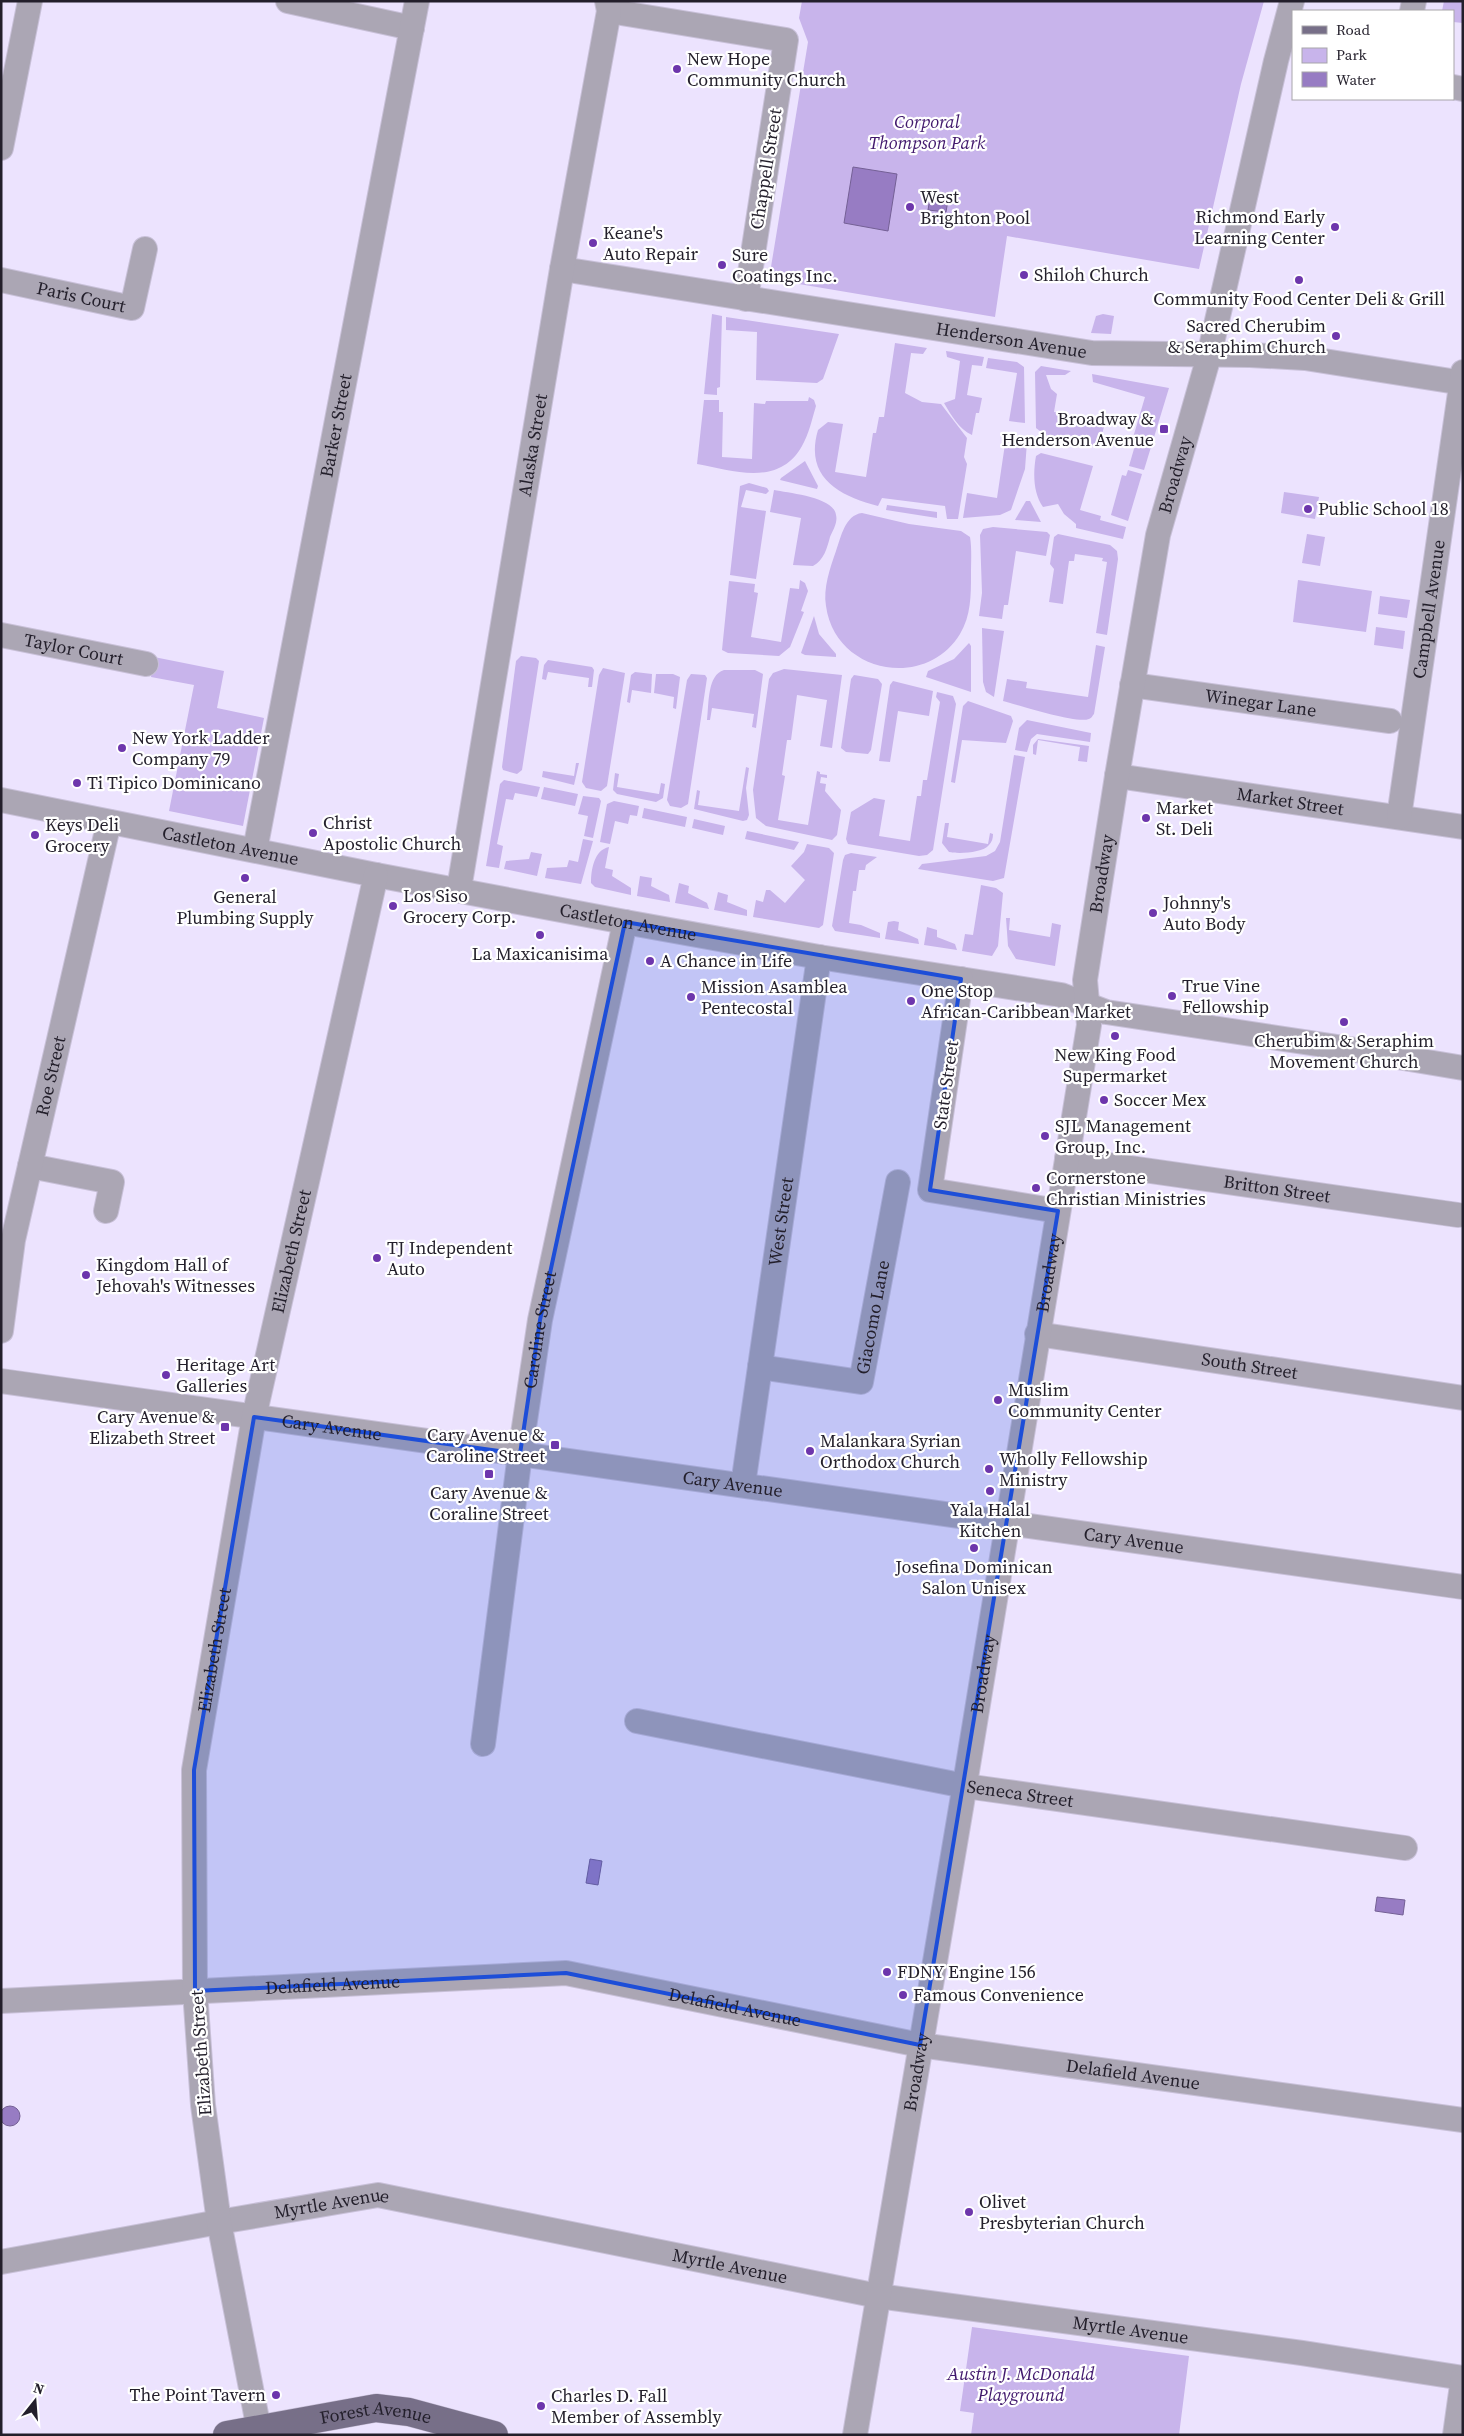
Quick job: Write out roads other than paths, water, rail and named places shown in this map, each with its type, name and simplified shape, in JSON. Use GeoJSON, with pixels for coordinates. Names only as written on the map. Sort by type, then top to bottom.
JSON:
{"type":"FeatureCollection","features":[{"type":"Feature","properties":{"kind":"main road","name":"Forest Avenue"},"geometry":{"type":"LineString","coordinates":[[226,2435],[259,2432],[384,2408],[444,2420],[494,2435]]}},
{"type":"Feature","properties":{"kind":"street"},"geometry":{"type":"LineString","coordinates":[[1,148],[30,1]]}},
{"type":"Feature","properties":{"kind":"street"},"geometry":{"type":"LineString","coordinates":[[288,1],[412,28]]}},
{"type":"Feature","properties":{"kind":"street","name":"Barker Street"},"geometry":{"type":"LineString","coordinates":[[255,850],[417,1]]}},
{"type":"Feature","properties":{"kind":"street","name":"Broadway"},"geometry":{"type":"LineString","coordinates":[[855,2435],[965,1786],[1037,1334],[1089,1025],[1085,980],[1158,534],[1209,356],[1284,62],[1292,1]]}},
{"type":"Feature","properties":{"kind":"street","name":"Chappell Street"},"geometry":{"type":"LineString","coordinates":[[608,6],[786,40],[746,299]]}},
{"type":"Feature","properties":{"kind":"street","name":"Alaska Street"},"geometry":{"type":"LineString","coordinates":[[459,889],[608,6]]}},
{"type":"Feature","properties":{"kind":"street","name":"Paris Court"},"geometry":{"type":"LineString","coordinates":[[1,280],[132,308],[145,249]]}},
{"type":"Feature","properties":{"kind":"street","name":"Henderson Avenue"},"geometry":{"type":"LineString","coordinates":[[562,270],[1092,353],[1209,356],[1250,355],[1305,358],[1462,379]]}},
{"type":"Feature","properties":{"kind":"street","name":"Campbell Avenue"},"geometry":{"type":"LineString","coordinates":[[1399,817],[1462,379]]}},
{"type":"Feature","properties":{"kind":"street","name":"Taylor Court"},"geometry":{"type":"LineString","coordinates":[[1,635],[146,664]]}},
{"type":"Feature","properties":{"kind":"street","name":"Winegar Lane"},"geometry":{"type":"LineString","coordinates":[[1132,685],[1390,721]]}},
{"type":"Feature","properties":{"kind":"street","name":"Market Street"},"geometry":{"type":"LineString","coordinates":[[1117,776],[1463,827]]}},
{"type":"Feature","properties":{"kind":"street","name":"Castleton Avenue"},"geometry":{"type":"LineString","coordinates":[[1,800],[376,875],[459,889],[819,958],[1061,995],[1106,1012],[1463,1068]]}},
{"type":"Feature","properties":{"kind":"street","name":"Roe Street"},"geometry":{"type":"LineString","coordinates":[[1,1331],[13,1240],[109,822]]}},
{"type":"Feature","properties":{"kind":"street","name":"Elizabeth Street"},"geometry":{"type":"LineString","coordinates":[[259,2432],[219,2222],[203,2105],[195,1991],[194,1770],[254,1417],[376,875]]}},
{"type":"Feature","properties":{"kind":"street","name":"Caroline Street"},"geometry":{"type":"LineString","coordinates":[[483,1744],[520,1454],[540,1320],[626,922]]}},
{"type":"Feature","properties":{"kind":"street","name":"West Street"},"geometry":{"type":"LineString","coordinates":[[743,1485],[819,958]]}},
{"type":"Feature","properties":{"kind":"street","name":"State Street"},"geometry":{"type":"LineString","coordinates":[[962,980],[930,1190],[1058,1211]]}},
{"type":"Feature","properties":{"kind":"street","name":"Britton Street"},"geometry":{"type":"LineString","coordinates":[[1067,1159],[1458,1215]]}},
{"type":"Feature","properties":{"kind":"street"},"geometry":{"type":"LineString","coordinates":[[30,1166],[112,1182],[106,1211]]}},
{"type":"Feature","properties":{"kind":"street","name":"Giacomo Lane"},"geometry":{"type":"LineString","coordinates":[[760,1367],[861,1382],[898,1182]]}},
{"type":"Feature","properties":{"kind":"street","name":"South Street"},"geometry":{"type":"LineString","coordinates":[[1037,1334],[1463,1398]]}},
{"type":"Feature","properties":{"kind":"street","name":"Cary Avenue"},"geometry":{"type":"LineString","coordinates":[[1,1381],[1463,1587]]}},
{"type":"Feature","properties":{"kind":"street","name":"Seneca Street"},"geometry":{"type":"LineString","coordinates":[[637,1721],[965,1786],[1405,1848]]}},
{"type":"Feature","properties":{"kind":"street","name":"Delafield Avenue"},"geometry":{"type":"LineString","coordinates":[[1,2001],[566,1973],[920,2046],[1463,2120]]}},
{"type":"Feature","properties":{"kind":"street","name":"Myrtle Avenue"},"geometry":{"type":"LineString","coordinates":[[1,2262],[219,2222],[378,2196],[878,2296],[1302,2352],[1463,2378]]}},
{"type":"Feature","properties":{"kind":"street"},"geometry":{"type":"LineString","coordinates":[[1455,2435],[1463,2378]]}},
{"type":"Feature","properties":{"kind":"water"},"geometry":{"type":"Polygon","coordinates":[[[853,167],[897,174],[888,231],[844,223],[853,167]]]}},
{"type":"Feature","properties":{"kind":"water"},"geometry":{"type":"Polygon","coordinates":[[[931,192],[949,194],[946,212],[928,210],[931,192]]]}},
{"type":"Feature","properties":{"kind":"water"},"geometry":{"type":"Polygon","coordinates":[[[590,1859],[602,1861],[598,1885],[586,1883],[590,1859]]]}},
{"type":"Feature","properties":{"kind":"water"},"geometry":{"type":"Polygon","coordinates":[[[1377,1897],[1405,1900],[1403,1915],[1375,1911],[1377,1897]]]}},
{"type":"Feature","properties":{"kind":"water"},"geometry":{"type":"Polygon","coordinates":[[[10,2106],[17,2109],[20,2116],[17,2123],[10,2126],[3,2123],[0,2116],[3,2109],[10,2106]]]}},
{"type":"Feature","properties":{"kind":"place","name":"New Hope Community Church"},"geometry":{"type":"Point","coordinates":[677,69]}},
{"type":"Feature","properties":{"kind":"place","name":"West Brighton Pool"},"geometry":{"type":"Point","coordinates":[910,207]}},
{"type":"Feature","properties":{"kind":"place","name":"Richmond Early Learning Center"},"geometry":{"type":"Point","coordinates":[1335,227]}},
{"type":"Feature","properties":{"kind":"place","name":"Keane's Auto Repair"},"geometry":{"type":"Point","coordinates":[593,243]}},
{"type":"Feature","properties":{"kind":"place","name":"Sure Coatings Inc."},"geometry":{"type":"Point","coordinates":[722,265]}},
{"type":"Feature","properties":{"kind":"place","name":"Shiloh Church"},"geometry":{"type":"Point","coordinates":[1024,275]}},
{"type":"Feature","properties":{"kind":"place","name":"Community Food Center Deli & Grill"},"geometry":{"type":"Point","coordinates":[1299,280]}},
{"type":"Feature","properties":{"kind":"place","name":"Sacred Cherubim & Seraphim Church"},"geometry":{"type":"Point","coordinates":[1336,336]}},
{"type":"Feature","properties":{"kind":"place","name":"Broadway & Henderson Avenue"},"geometry":{"type":"Point","coordinates":[1164,429]}},
{"type":"Feature","properties":{"kind":"place","name":"Public School 18"},"geometry":{"type":"Point","coordinates":[1308,509]}},
{"type":"Feature","properties":{"kind":"place","name":"New York Ladder Company 79"},"geometry":{"type":"Point","coordinates":[122,748]}},
{"type":"Feature","properties":{"kind":"place","name":"Ti Tipico Dominicano"},"geometry":{"type":"Point","coordinates":[77,783]}},
{"type":"Feature","properties":{"kind":"place","name":"Market St. Deli"},"geometry":{"type":"Point","coordinates":[1146,818]}},
{"type":"Feature","properties":{"kind":"place","name":"Christ Apostolic Church"},"geometry":{"type":"Point","coordinates":[313,833]}},
{"type":"Feature","properties":{"kind":"place","name":"Keys Deli Grocery"},"geometry":{"type":"Point","coordinates":[35,835]}},
{"type":"Feature","properties":{"kind":"place","name":"General Plumbing Supply"},"geometry":{"type":"Point","coordinates":[245,878]}},
{"type":"Feature","properties":{"kind":"place","name":"Los Siso Grocery Corp."},"geometry":{"type":"Point","coordinates":[393,906]}},
{"type":"Feature","properties":{"kind":"place","name":"Johnny's Auto Body"},"geometry":{"type":"Point","coordinates":[1153,913]}},
{"type":"Feature","properties":{"kind":"place","name":"La Maxicanisima"},"geometry":{"type":"Point","coordinates":[540,935]}},
{"type":"Feature","properties":{"kind":"place","name":"A Chance in Life"},"geometry":{"type":"Point","coordinates":[650,961]}},
{"type":"Feature","properties":{"kind":"place","name":"True Vine Fellowship"},"geometry":{"type":"Point","coordinates":[1172,996]}},
{"type":"Feature","properties":{"kind":"place","name":"Mission Asamblea Pentecostal"},"geometry":{"type":"Point","coordinates":[691,997]}},
{"type":"Feature","properties":{"kind":"place","name":"One Stop African-Caribbean Market"},"geometry":{"type":"Point","coordinates":[911,1001]}},
{"type":"Feature","properties":{"kind":"place","name":"Cherubim & Seraphim Movement Church"},"geometry":{"type":"Point","coordinates":[1344,1022]}},
{"type":"Feature","properties":{"kind":"place","name":"New King Food Supermarket"},"geometry":{"type":"Point","coordinates":[1115,1036]}},
{"type":"Feature","properties":{"kind":"place","name":"Soccer Mex"},"geometry":{"type":"Point","coordinates":[1104,1100]}},
{"type":"Feature","properties":{"kind":"place","name":"SJL Management Group, Inc."},"geometry":{"type":"Point","coordinates":[1045,1136]}},
{"type":"Feature","properties":{"kind":"place","name":"Cornerstone Christian Ministries"},"geometry":{"type":"Point","coordinates":[1036,1188]}},
{"type":"Feature","properties":{"kind":"place","name":"TJ Independent Auto"},"geometry":{"type":"Point","coordinates":[377,1258]}},
{"type":"Feature","properties":{"kind":"place","name":"Kingdom Hall of Jehovah's Witnesses"},"geometry":{"type":"Point","coordinates":[86,1275]}},
{"type":"Feature","properties":{"kind":"place","name":"Heritage Art Galleries"},"geometry":{"type":"Point","coordinates":[166,1375]}},
{"type":"Feature","properties":{"kind":"place","name":"Muslim Community Center"},"geometry":{"type":"Point","coordinates":[998,1400]}},
{"type":"Feature","properties":{"kind":"place","name":"Cary Avenue & Elizabeth Street"},"geometry":{"type":"Point","coordinates":[225,1427]}},
{"type":"Feature","properties":{"kind":"place","name":"Cary Avenue & Caroline Street"},"geometry":{"type":"Point","coordinates":[555,1445]}},
{"type":"Feature","properties":{"kind":"place","name":"Malankara Syrian Orthodox Church"},"geometry":{"type":"Point","coordinates":[810,1451]}},
{"type":"Feature","properties":{"kind":"place","name":"Wholly Fellowship Ministry"},"geometry":{"type":"Point","coordinates":[989,1469]}},
{"type":"Feature","properties":{"kind":"place","name":"Cary Avenue & Coraline Street"},"geometry":{"type":"Point","coordinates":[489,1474]}},
{"type":"Feature","properties":{"kind":"place","name":"Yala Halal Kitchen"},"geometry":{"type":"Point","coordinates":[990,1491]}},
{"type":"Feature","properties":{"kind":"place","name":"Josefina Dominican Salon Unisex"},"geometry":{"type":"Point","coordinates":[974,1548]}},
{"type":"Feature","properties":{"kind":"place","name":"FDNY Engine 156"},"geometry":{"type":"Point","coordinates":[887,1972]}},
{"type":"Feature","properties":{"kind":"place","name":"Famous Convenience"},"geometry":{"type":"Point","coordinates":[903,1995]}},
{"type":"Feature","properties":{"kind":"place","name":"Olivet Presbyterian Church"},"geometry":{"type":"Point","coordinates":[969,2212]}},
{"type":"Feature","properties":{"kind":"place","name":"The Point Tavern"},"geometry":{"type":"Point","coordinates":[276,2395]}},
{"type":"Feature","properties":{"kind":"place","name":"Charles D. Fall Member of Assembly"},"geometry":{"type":"Point","coordinates":[541,2406]}},
{"type":"Feature","properties":{"kind":"park label","name":"Corporal Thompson Park"},"geometry":{"type":"Point","coordinates":[927,132]}},
{"type":"Feature","properties":{"kind":"park label","name":"Austin J. McDonald Playground"},"geometry":{"type":"Point","coordinates":[1021,2384]}}]}
